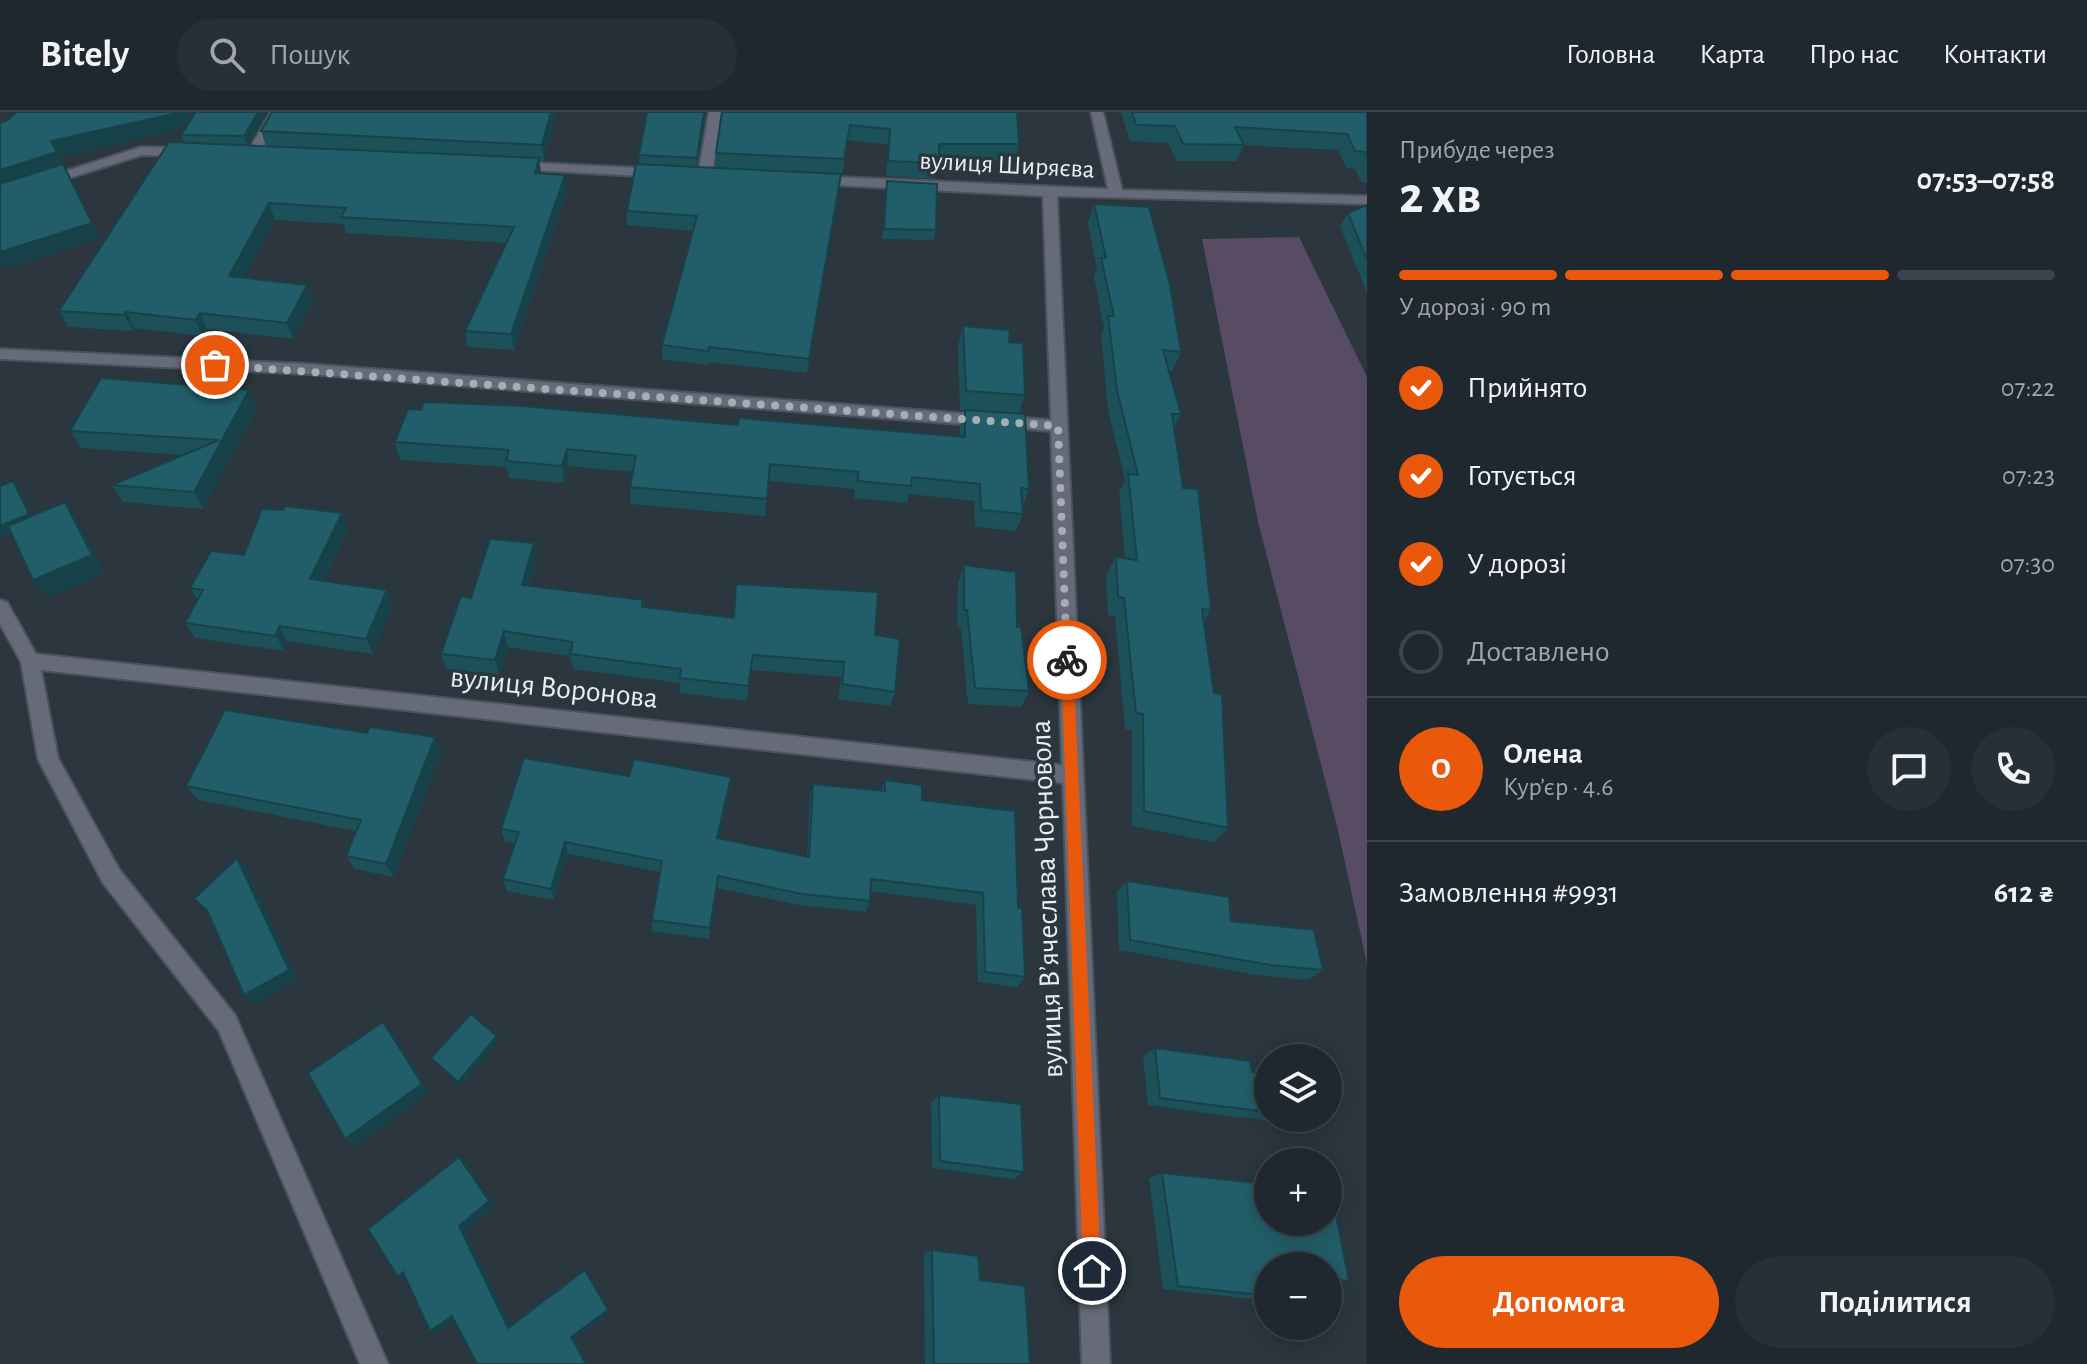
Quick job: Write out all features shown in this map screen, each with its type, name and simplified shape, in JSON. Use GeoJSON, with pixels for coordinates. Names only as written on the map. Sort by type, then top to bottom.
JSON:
{"type":"FeatureCollection","features":[{"type":"Feature","properties":{"kind":"street"},"geometry":{"type":"LineString","coordinates":[[269,154],[246,153],[277,112]]}},
{"type":"Feature","properties":{"kind":"street"},"geometry":{"type":"LineString","coordinates":[[705,175],[715,112]]}},
{"type":"Feature","properties":{"kind":"street","name":"вулиця Ширяєва"},"geometry":{"type":"LineString","coordinates":[[1097,112],[1116,194]]}},
{"type":"Feature","properties":{"kind":"street"},"geometry":{"type":"LineString","coordinates":[[0,196],[141,151],[197,152]]}},
{"type":"Feature","properties":{"kind":"street"},"geometry":{"type":"LineString","coordinates":[[502,165],[674,173]]}},
{"type":"Feature","properties":{"kind":"street"},"geometry":{"type":"LineString","coordinates":[[689,174],[720,175]]}},
{"type":"Feature","properties":{"kind":"street","name":"вулиця Ширяєва"},"geometry":{"type":"LineString","coordinates":[[799,179],[1050,192],[1367,200]]}},
{"type":"Feature","properties":{"kind":"street","name":"вулиця Вʼячеслава Чорновола"},"geometry":{"type":"LineString","coordinates":[[1050,192],[1096,1364]]}},
{"type":"Feature","properties":{"kind":"street"},"geometry":{"type":"LineString","coordinates":[[0,354],[307,369],[1058,426]]}},
{"type":"Feature","properties":{"kind":"street"},"geometry":{"type":"LineString","coordinates":[[0,607],[30,661],[48,759],[111,876],[227,1023],[374,1364]]}},
{"type":"Feature","properties":{"kind":"street","name":"вулиця Воронова"},"geometry":{"type":"LineString","coordinates":[[30,661],[1071,775]]}},
{"type":"Feature","properties":{"kind":"shaded area"},"geometry":{"type":"Polygon","coordinates":[[[1299,237],[1367,377],[1367,964],[1337,826],[1258,522],[1202,239],[1299,237]]]}},
{"type":"Feature","properties":{"kind":"building"},"geometry":{"type":"Polygon","coordinates":[[[17,112],[174,112],[51,141],[57,152],[0,170],[0,123],[17,112]]]}},
{"type":"Feature","properties":{"kind":"building"},"geometry":{"type":"Polygon","coordinates":[[[196,112],[258,112],[244,136],[181,135],[196,112]]]}},
{"type":"Feature","properties":{"kind":"building"},"geometry":{"type":"Polygon","coordinates":[[[272,112],[551,112],[542,145],[261,131],[272,112]]]}},
{"type":"Feature","properties":{"kind":"building"},"geometry":{"type":"Polygon","coordinates":[[[647,112],[704,112],[697,158],[639,155],[647,112]]]}},
{"type":"Feature","properties":{"kind":"building"},"geometry":{"type":"Polygon","coordinates":[[[722,112],[1017,112],[1019,144],[939,144],[939,163],[888,161],[890,129],[850,125],[844,159],[716,153],[722,112]]]}},
{"type":"Feature","properties":{"kind":"building"},"geometry":{"type":"Polygon","coordinates":[[[1132,112],[1367,112],[1367,157],[1365,152],[1355,151],[1347,134],[1235,127],[1244,145],[1183,144],[1175,126],[1136,125],[1132,112]]]}},
{"type":"Feature","properties":{"kind":"building"},"geometry":{"type":"Polygon","coordinates":[[[169,142],[539,158],[535,173],[565,175],[511,334],[465,331],[514,227],[341,217],[346,208],[269,203],[229,276],[307,285],[287,323],[200,313],[195,320],[126,312],[124,315],[59,311],[169,142]]]}},
{"type":"Feature","properties":{"kind":"building"},"geometry":{"type":"Polygon","coordinates":[[[63,164],[92,223],[0,252],[0,184],[63,164]]]}},
{"type":"Feature","properties":{"kind":"building"},"geometry":{"type":"Polygon","coordinates":[[[636,164],[841,174],[809,359],[709,347],[708,351],[662,345],[697,216],[627,211],[636,164]]]}},
{"type":"Feature","properties":{"kind":"building"},"geometry":{"type":"Polygon","coordinates":[[[887,181],[937,184],[936,230],[884,229],[887,181]]]}},
{"type":"Feature","properties":{"kind":"building"},"geometry":{"type":"Polygon","coordinates":[[[1094,204],[1149,207],[1170,285],[1181,352],[1163,350],[1181,414],[1172,414],[1183,488],[1198,489],[1211,610],[1202,609],[1214,693],[1222,694],[1228,828],[1144,811],[1143,714],[1136,713],[1124,598],[1118,597],[1116,557],[1137,560],[1128,474],[1138,475],[1117,390],[1108,316],[1114,316],[1101,258],[1106,258],[1094,204]]]}},
{"type":"Feature","properties":{"kind":"building"},"geometry":{"type":"Polygon","coordinates":[[[1367,205],[1367,260],[1348,213],[1367,205]]]}},
{"type":"Feature","properties":{"kind":"building"},"geometry":{"type":"Polygon","coordinates":[[[963,326],[1010,330],[1009,342],[1023,343],[1025,395],[966,391],[963,326]]]}},
{"type":"Feature","properties":{"kind":"building"},"geometry":{"type":"Polygon","coordinates":[[[101,378],[249,390],[194,492],[112,485],[219,440],[70,431],[101,378]]]}},
{"type":"Feature","properties":{"kind":"building"},"geometry":{"type":"Polygon","coordinates":[[[424,402],[523,406],[738,425],[739,418],[965,437],[965,410],[1025,414],[1029,489],[1021,488],[1023,514],[981,510],[980,484],[912,477],[911,486],[858,481],[858,472],[770,464],[767,499],[630,487],[636,456],[567,449],[562,466],[506,461],[509,450],[395,442],[408,409],[421,410],[424,402]]]}},
{"type":"Feature","properties":{"kind":"building"},"geometry":{"type":"Polygon","coordinates":[[[13,481],[29,514],[0,526],[0,486],[13,481]]]}},
{"type":"Feature","properties":{"kind":"building"},"geometry":{"type":"Polygon","coordinates":[[[65,502],[92,555],[33,580],[8,526],[65,502]]]}},
{"type":"Feature","properties":{"kind":"building"},"geometry":{"type":"Polygon","coordinates":[[[285,506],[342,513],[310,579],[387,590],[366,639],[279,626],[276,636],[185,623],[203,590],[190,588],[211,551],[244,555],[262,509],[283,510],[285,506]]]}},
{"type":"Feature","properties":{"kind":"building"},"geometry":{"type":"Polygon","coordinates":[[[490,539],[534,543],[522,585],[643,600],[642,607],[734,618],[736,584],[878,592],[875,635],[900,639],[895,692],[842,684],[844,662],[753,655],[748,686],[680,678],[681,669],[570,654],[573,642],[504,631],[495,660],[441,654],[461,596],[471,598],[490,539]]]}},
{"type":"Feature","properties":{"kind":"building"},"geometry":{"type":"Polygon","coordinates":[[[964,565],[1016,572],[1017,627],[1021,627],[1029,691],[975,688],[967,610],[964,610],[964,565]]]}},
{"type":"Feature","properties":{"kind":"building"},"geometry":{"type":"Polygon","coordinates":[[[225,710],[367,733],[370,727],[435,737],[386,864],[346,856],[361,820],[186,786],[225,710]]]}},
{"type":"Feature","properties":{"kind":"building"},"geometry":{"type":"Polygon","coordinates":[[[524,758],[629,776],[634,759],[731,777],[717,838],[809,857],[813,784],[885,791],[885,780],[922,785],[922,800],[1015,811],[1018,908],[1022,908],[1025,977],[985,972],[983,893],[871,879],[870,901],[802,894],[718,876],[710,928],[652,920],[662,861],[565,842],[551,889],[503,879],[519,832],[501,829],[524,758]]]}},
{"type":"Feature","properties":{"kind":"building"},"geometry":{"type":"Polygon","coordinates":[[[237,858],[289,970],[244,995],[207,910],[194,899],[237,858]]]}},
{"type":"Feature","properties":{"kind":"building"},"geometry":{"type":"Polygon","coordinates":[[[1127,881],[1229,897],[1231,921],[1314,930],[1323,970],[1270,965],[1130,940],[1127,881]]]}},
{"type":"Feature","properties":{"kind":"building"},"geometry":{"type":"Polygon","coordinates":[[[471,1014],[497,1036],[458,1082],[431,1058],[471,1014]]]}},
{"type":"Feature","properties":{"kind":"building"},"geometry":{"type":"Polygon","coordinates":[[[383,1022],[422,1084],[345,1139],[308,1073],[383,1022]]]}},
{"type":"Feature","properties":{"kind":"building"},"geometry":{"type":"Polygon","coordinates":[[[1155,1048],[1250,1061],[1254,1072],[1254,1110],[1160,1098],[1155,1048]]]}},
{"type":"Feature","properties":{"kind":"building"},"geometry":{"type":"Polygon","coordinates":[[[939,1095],[1021,1104],[1024,1172],[940,1161],[939,1095]]]}},
{"type":"Feature","properties":{"kind":"building"},"geometry":{"type":"Polygon","coordinates":[[[459,1157],[489,1201],[459,1226],[508,1328],[585,1270],[608,1310],[571,1337],[586,1364],[477,1364],[452,1316],[430,1331],[403,1272],[398,1277],[368,1229],[459,1157]]]}},
{"type":"Feature","properties":{"kind":"building"},"geometry":{"type":"Polygon","coordinates":[[[1162,1173],[1254,1183],[1254,1236],[1340,1236],[1349,1281],[1342,1280],[1342,1252],[1254,1252],[1254,1294],[1178,1286],[1162,1173]]]}},
{"type":"Feature","properties":{"kind":"building"},"geometry":{"type":"Polygon","coordinates":[[[932,1250],[978,1256],[980,1280],[1025,1286],[1030,1364],[934,1364],[932,1250]]]}},
{"type":"Feature","properties":{"kind":"way so far"},"geometry":{"type":"LineString","coordinates":[[215,365],[307,369],[1058,426],[1067,660]]}},
{"type":"Feature","properties":{"kind":"route"},"geometry":{"type":"LineString","coordinates":[[1067,660],[1092,1271]]}}]}
